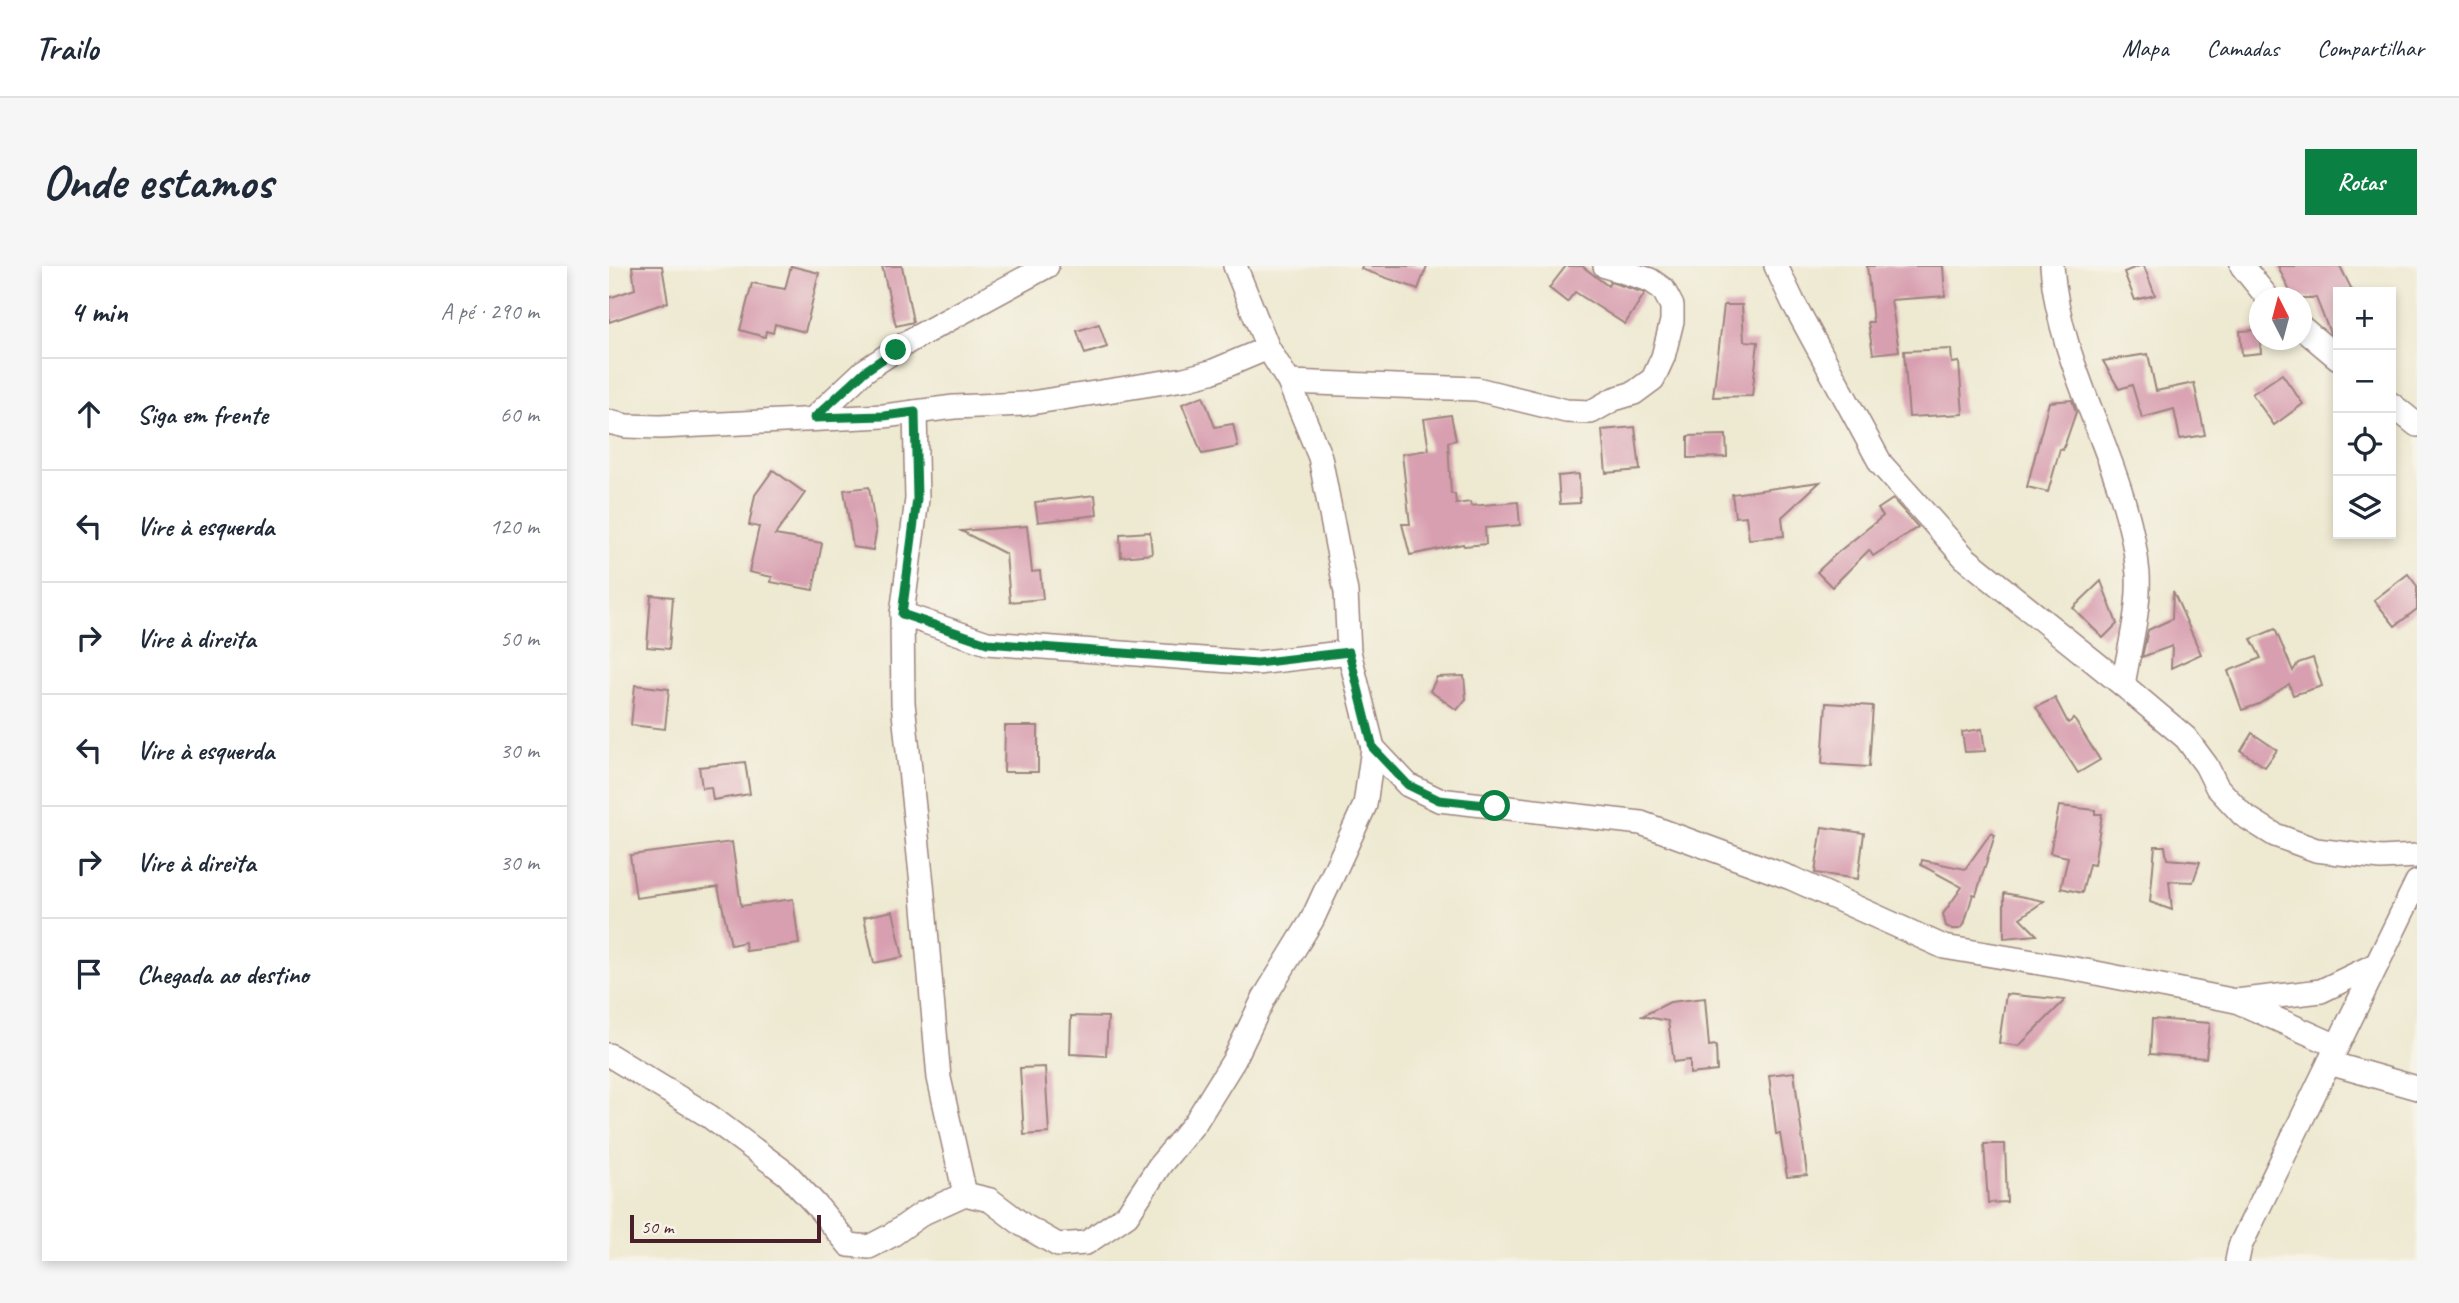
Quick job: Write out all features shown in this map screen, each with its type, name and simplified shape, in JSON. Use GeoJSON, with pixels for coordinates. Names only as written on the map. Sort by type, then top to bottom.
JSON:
{"type":"FeatureCollection","features":[{"type":"Feature","properties":{"kind":"street"},"geometry":{"type":"LineString","coordinates":[[814,418],[865,371],[902,346],[1047,266]]}},
{"type":"Feature","properties":{"kind":"street"},"geometry":{"type":"LineString","coordinates":[[609,1055],[709,1116],[787,1174],[849,1245],[869,1247],[923,1213],[965,1194],[990,1200],[1023,1225],[1058,1245],[1086,1243],[1127,1215],[1160,1165],[1195,1123],[1234,1060],[1264,998],[1312,920],[1365,805],[1373,748],[1349,652],[1346,592],[1320,457],[1289,382],[1268,348],[1235,266]]}},
{"type":"Feature","properties":{"kind":"street"},"geometry":{"type":"LineString","coordinates":[[1289,382],[1477,389],[1566,411],[1591,412],[1614,399],[1634,393],[1653,379],[1663,357],[1672,321],[1672,306],[1663,289],[1650,280],[1605,266]]}},
{"type":"Feature","properties":{"kind":"street"},"geometry":{"type":"LineString","coordinates":[[1776,266],[1881,464],[1965,558],[2186,738],[2206,765],[2217,787],[2243,815],[2275,835],[2316,850],[2381,858],[2417,856]]}},
{"type":"Feature","properties":{"kind":"street"},"geometry":{"type":"LineString","coordinates":[[2052,266],[2053,283],[2071,359],[2103,442],[2128,518],[2136,563],[2138,575],[2135,615],[2123,685]]}},
{"type":"Feature","properties":{"kind":"street"},"geometry":{"type":"LineString","coordinates":[[2242,266],[2259,287]]}},
{"type":"Feature","properties":{"kind":"street"},"geometry":{"type":"LineString","coordinates":[[2312,336],[2333,354]]}},
{"type":"Feature","properties":{"kind":"street"},"geometry":{"type":"LineString","coordinates":[[609,422],[626,426],[660,427],[884,416],[1024,404],[1184,379],[1211,372],[1268,348]]}},
{"type":"Feature","properties":{"kind":"street"},"geometry":{"type":"LineString","coordinates":[[2396,408],[2417,425]]}},
{"type":"Feature","properties":{"kind":"street"},"geometry":{"type":"LineString","coordinates":[[915,412],[917,499],[902,614],[903,703],[939,1078],[965,1194]]}},
{"type":"Feature","properties":{"kind":"street"},"geometry":{"type":"LineString","coordinates":[[902,614],[987,643],[1257,663],[1349,652]]}},
{"type":"Feature","properties":{"kind":"street"},"geometry":{"type":"LineString","coordinates":[[1373,748],[1408,785],[1439,800],[1641,823],[1791,878],[1944,947],[2081,970],[2236,1001],[2333,1055],[2417,1088]]}},
{"type":"Feature","properties":{"kind":"street"},"geometry":{"type":"LineString","coordinates":[[2237,1261],[2240,1246],[2417,882]]}},
{"type":"Feature","properties":{"kind":"street"},"geometry":{"type":"LineString","coordinates":[[2236,1001],[2321,991],[2377,964]]}},
{"type":"Feature","properties":{"kind":"building"},"geometry":{"type":"Polygon","coordinates":[[[632,266],[662,266],[668,302],[609,322],[609,298],[635,289],[632,266]]]}},
{"type":"Feature","properties":{"kind":"building"},"geometry":{"type":"Polygon","coordinates":[[[791,266],[819,273],[805,332],[775,324],[773,333],[766,331],[765,337],[740,330],[752,283],[785,289],[791,266]]]}},
{"type":"Feature","properties":{"kind":"building"},"geometry":{"type":"Polygon","coordinates":[[[882,266],[902,266],[913,322],[896,326],[882,266]]]}},
{"type":"Feature","properties":{"kind":"building"},"geometry":{"type":"Polygon","coordinates":[[[1362,266],[1427,266],[1418,289],[1361,269],[1362,266]]]}},
{"type":"Feature","properties":{"kind":"building"},"geometry":{"type":"Polygon","coordinates":[[[1566,266],[1582,266],[1608,286],[1610,282],[1645,293],[1625,324],[1575,292],[1567,302],[1549,288],[1566,266]]]}},
{"type":"Feature","properties":{"kind":"building"},"geometry":{"type":"Polygon","coordinates":[[[1867,266],[1943,266],[1945,296],[1891,300],[1899,351],[1873,354],[1868,322],[1873,322],[1867,266]]]}},
{"type":"Feature","properties":{"kind":"building"},"geometry":{"type":"Polygon","coordinates":[[[2144,266],[2155,295],[2135,300],[2124,272],[2144,266]]]}},
{"type":"Feature","properties":{"kind":"building"},"geometry":{"type":"Polygon","coordinates":[[[2278,266],[2340,266],[2350,287],[2333,287],[2333,336],[2316,298],[2312,298],[2312,287],[2288,287],[2278,266]]]}},
{"type":"Feature","properties":{"kind":"building"},"geometry":{"type":"Polygon","coordinates":[[[1724,305],[1742,305],[1744,341],[1758,342],[1752,396],[1713,397],[1724,305]]]}},
{"type":"Feature","properties":{"kind":"building"},"geometry":{"type":"Polygon","coordinates":[[[1099,324],[1107,347],[1085,354],[1077,331],[1099,324]]]}},
{"type":"Feature","properties":{"kind":"building"},"geometry":{"type":"Polygon","coordinates":[[[2240,331],[2249,331],[2249,350],[2261,350],[2261,353],[2242,355],[2240,331]]]}},
{"type":"Feature","properties":{"kind":"building"},"geometry":{"type":"Polygon","coordinates":[[[1951,349],[1952,363],[1959,362],[1963,414],[1909,417],[1904,351],[1951,349]]]}},
{"type":"Feature","properties":{"kind":"building"},"geometry":{"type":"Polygon","coordinates":[[[2148,354],[2156,391],[2194,383],[2205,435],[2180,439],[2174,409],[2142,418],[2132,385],[2119,389],[2103,361],[2148,354]]]}},
{"type":"Feature","properties":{"kind":"building"},"geometry":{"type":"Polygon","coordinates":[[[2282,374],[2303,404],[2274,425],[2252,394],[2282,374]]]}},
{"type":"Feature","properties":{"kind":"building"},"geometry":{"type":"Polygon","coordinates":[[[1203,396],[1215,427],[1233,424],[1238,447],[1202,454],[1182,404],[1203,396]]]}},
{"type":"Feature","properties":{"kind":"building"},"geometry":{"type":"Polygon","coordinates":[[[2072,400],[2076,412],[2063,450],[2060,449],[2048,492],[2027,487],[2049,402],[2072,400]]]}},
{"type":"Feature","properties":{"kind":"building"},"geometry":{"type":"Polygon","coordinates":[[[1451,415],[1456,440],[1448,442],[1451,494],[1455,494],[1456,504],[1470,502],[1471,506],[1518,502],[1520,525],[1485,528],[1486,544],[1463,544],[1410,555],[1402,524],[1410,524],[1402,454],[1429,450],[1424,419],[1451,415]]]}},
{"type":"Feature","properties":{"kind":"building"},"geometry":{"type":"Polygon","coordinates":[[[1635,427],[1640,470],[1606,473],[1602,430],[1635,427]]]}},
{"type":"Feature","properties":{"kind":"building"},"geometry":{"type":"Polygon","coordinates":[[[1726,435],[1727,457],[1688,458],[1688,436],[1726,435]]]}},
{"type":"Feature","properties":{"kind":"building"},"geometry":{"type":"Polygon","coordinates":[[[773,470],[805,493],[775,535],[822,543],[813,590],[771,582],[772,577],[749,572],[759,527],[749,525],[755,495],[773,470]]]}},
{"type":"Feature","properties":{"kind":"building"},"geometry":{"type":"Polygon","coordinates":[[[1579,474],[1580,503],[1560,504],[1558,476],[1579,474]]]}},
{"type":"Feature","properties":{"kind":"building"},"geometry":{"type":"Polygon","coordinates":[[[1820,482],[1782,517],[1784,536],[1749,539],[1746,516],[1735,517],[1732,494],[1820,482]]]}},
{"type":"Feature","properties":{"kind":"building"},"geometry":{"type":"Polygon","coordinates":[[[869,487],[876,533],[873,550],[853,547],[844,490],[869,487]]]}},
{"type":"Feature","properties":{"kind":"building"},"geometry":{"type":"Polygon","coordinates":[[[1095,495],[1097,515],[1038,522],[1035,502],[1095,495]]]}},
{"type":"Feature","properties":{"kind":"building"},"geometry":{"type":"Polygon","coordinates":[[[1893,499],[1918,527],[1873,556],[1869,550],[1832,587],[1817,572],[1883,516],[1878,509],[1893,499]]]}},
{"type":"Feature","properties":{"kind":"building"},"geometry":{"type":"Polygon","coordinates":[[[1027,526],[1032,572],[1040,571],[1043,599],[1010,602],[1006,554],[961,531],[1027,526]]]}},
{"type":"Feature","properties":{"kind":"building"},"geometry":{"type":"Polygon","coordinates":[[[1150,532],[1152,554],[1121,557],[1120,534],[1150,532]]]}},
{"type":"Feature","properties":{"kind":"building"},"geometry":{"type":"Polygon","coordinates":[[[2408,574],[2417,586],[2417,609],[2395,626],[2374,600],[2408,574]]]}},
{"type":"Feature","properties":{"kind":"building"},"geometry":{"type":"Polygon","coordinates":[[[2101,581],[2117,624],[2103,638],[2073,608],[2101,581]]]}},
{"type":"Feature","properties":{"kind":"building"},"geometry":{"type":"Polygon","coordinates":[[[2173,591],[2201,654],[2171,668],[2172,646],[2142,657],[2148,630],[2172,619],[2173,591]]]}},
{"type":"Feature","properties":{"kind":"building"},"geometry":{"type":"Polygon","coordinates":[[[651,595],[673,597],[669,649],[647,647],[651,595]]]}},
{"type":"Feature","properties":{"kind":"building"},"geometry":{"type":"Polygon","coordinates":[[[2275,629],[2293,671],[2298,663],[2313,658],[2322,686],[2293,695],[2289,684],[2259,704],[2242,710],[2228,671],[2261,658],[2251,639],[2275,629]]]}},
{"type":"Feature","properties":{"kind":"building"},"geometry":{"type":"Polygon","coordinates":[[[1464,676],[1466,699],[1457,710],[1430,691],[1437,677],[1464,676]]]}},
{"type":"Feature","properties":{"kind":"building"},"geometry":{"type":"Polygon","coordinates":[[[635,685],[669,689],[665,729],[631,725],[635,685]]]}},
{"type":"Feature","properties":{"kind":"building"},"geometry":{"type":"Polygon","coordinates":[[[2055,698],[2068,723],[2074,719],[2100,760],[2078,773],[2036,707],[2055,698]]]}},
{"type":"Feature","properties":{"kind":"building"},"geometry":{"type":"Polygon","coordinates":[[[1826,703],[1873,706],[1869,767],[1822,764],[1826,703]]]}},
{"type":"Feature","properties":{"kind":"building"},"geometry":{"type":"Polygon","coordinates":[[[1005,726],[1038,726],[1038,772],[1004,772],[1005,726]]]}},
{"type":"Feature","properties":{"kind":"building"},"geometry":{"type":"Polygon","coordinates":[[[1982,729],[1985,751],[1965,752],[1962,732],[1982,729]]]}},
{"type":"Feature","properties":{"kind":"building"},"geometry":{"type":"Polygon","coordinates":[[[2252,733],[2277,750],[2265,767],[2241,751],[2252,733]]]}},
{"type":"Feature","properties":{"kind":"building"},"geometry":{"type":"Polygon","coordinates":[[[745,762],[750,794],[713,800],[711,787],[702,788],[699,767],[745,762]]]}},
{"type":"Feature","properties":{"kind":"building"},"geometry":{"type":"Polygon","coordinates":[[[2059,806],[2095,810],[2095,814],[2102,814],[2094,865],[2089,864],[2082,893],[2061,888],[2068,857],[2050,853],[2059,806]]]}},
{"type":"Feature","properties":{"kind":"building"},"geometry":{"type":"Polygon","coordinates":[[[1822,827],[1864,833],[1858,879],[1815,873],[1822,827]]]}},
{"type":"Feature","properties":{"kind":"building"},"geometry":{"type":"Polygon","coordinates":[[[1991,833],[1995,835],[1964,925],[1959,929],[1952,929],[1946,926],[1943,914],[1962,887],[1921,865],[1922,860],[1965,869],[1991,833]]]}},
{"type":"Feature","properties":{"kind":"building"},"geometry":{"type":"Polygon","coordinates":[[[732,842],[741,906],[793,899],[799,944],[746,951],[745,942],[731,945],[718,887],[636,898],[630,855],[732,842]]]}},
{"type":"Feature","properties":{"kind":"building"},"geometry":{"type":"Polygon","coordinates":[[[2155,846],[2165,846],[2167,859],[2200,862],[2193,882],[2169,881],[2172,910],[2150,902],[2155,846]]]}},
{"type":"Feature","properties":{"kind":"building"},"geometry":{"type":"Polygon","coordinates":[[[2004,893],[2044,901],[2020,918],[2037,935],[2004,938],[2004,893]]]}},
{"type":"Feature","properties":{"kind":"building"},"geometry":{"type":"Polygon","coordinates":[[[893,911],[903,957],[874,963],[864,917],[893,911]]]}},
{"type":"Feature","properties":{"kind":"building"},"geometry":{"type":"Polygon","coordinates":[[[2006,994],[2065,1000],[2019,1046],[1999,1043],[2006,994]]]}},
{"type":"Feature","properties":{"kind":"building"},"geometry":{"type":"Polygon","coordinates":[[[1705,998],[1709,1046],[1716,1045],[1717,1071],[1690,1074],[1690,1060],[1674,1062],[1668,1021],[1642,1016],[1670,1002],[1705,998]]]}},
{"type":"Feature","properties":{"kind":"building"},"geometry":{"type":"Polygon","coordinates":[[[1071,1016],[1108,1017],[1106,1056],[1070,1054],[1071,1016]]]}},
{"type":"Feature","properties":{"kind":"building"},"geometry":{"type":"Polygon","coordinates":[[[2152,1019],[2210,1023],[2206,1058],[2150,1054],[2152,1019]]]}},
{"type":"Feature","properties":{"kind":"building"},"geometry":{"type":"Polygon","coordinates":[[[1045,1067],[1049,1133],[1024,1135],[1020,1068],[1045,1067]]]}},
{"type":"Feature","properties":{"kind":"building"},"geometry":{"type":"Polygon","coordinates":[[[1794,1072],[1807,1175],[1787,1177],[1780,1134],[1776,1134],[1769,1075],[1794,1072]]]}},
{"type":"Feature","properties":{"kind":"building"},"geometry":{"type":"Polygon","coordinates":[[[1984,1144],[2005,1144],[2007,1202],[1988,1203],[1984,1144]]]}},
{"type":"Feature","properties":{"kind":"route"},"geometry":{"type":"LineString","coordinates":[[896,350],[865,371],[814,418],[884,416],[915,412],[917,499],[902,614],[987,643],[1257,663],[1349,652],[1373,748],[1408,785],[1439,800],[1495,806]]}}]}
